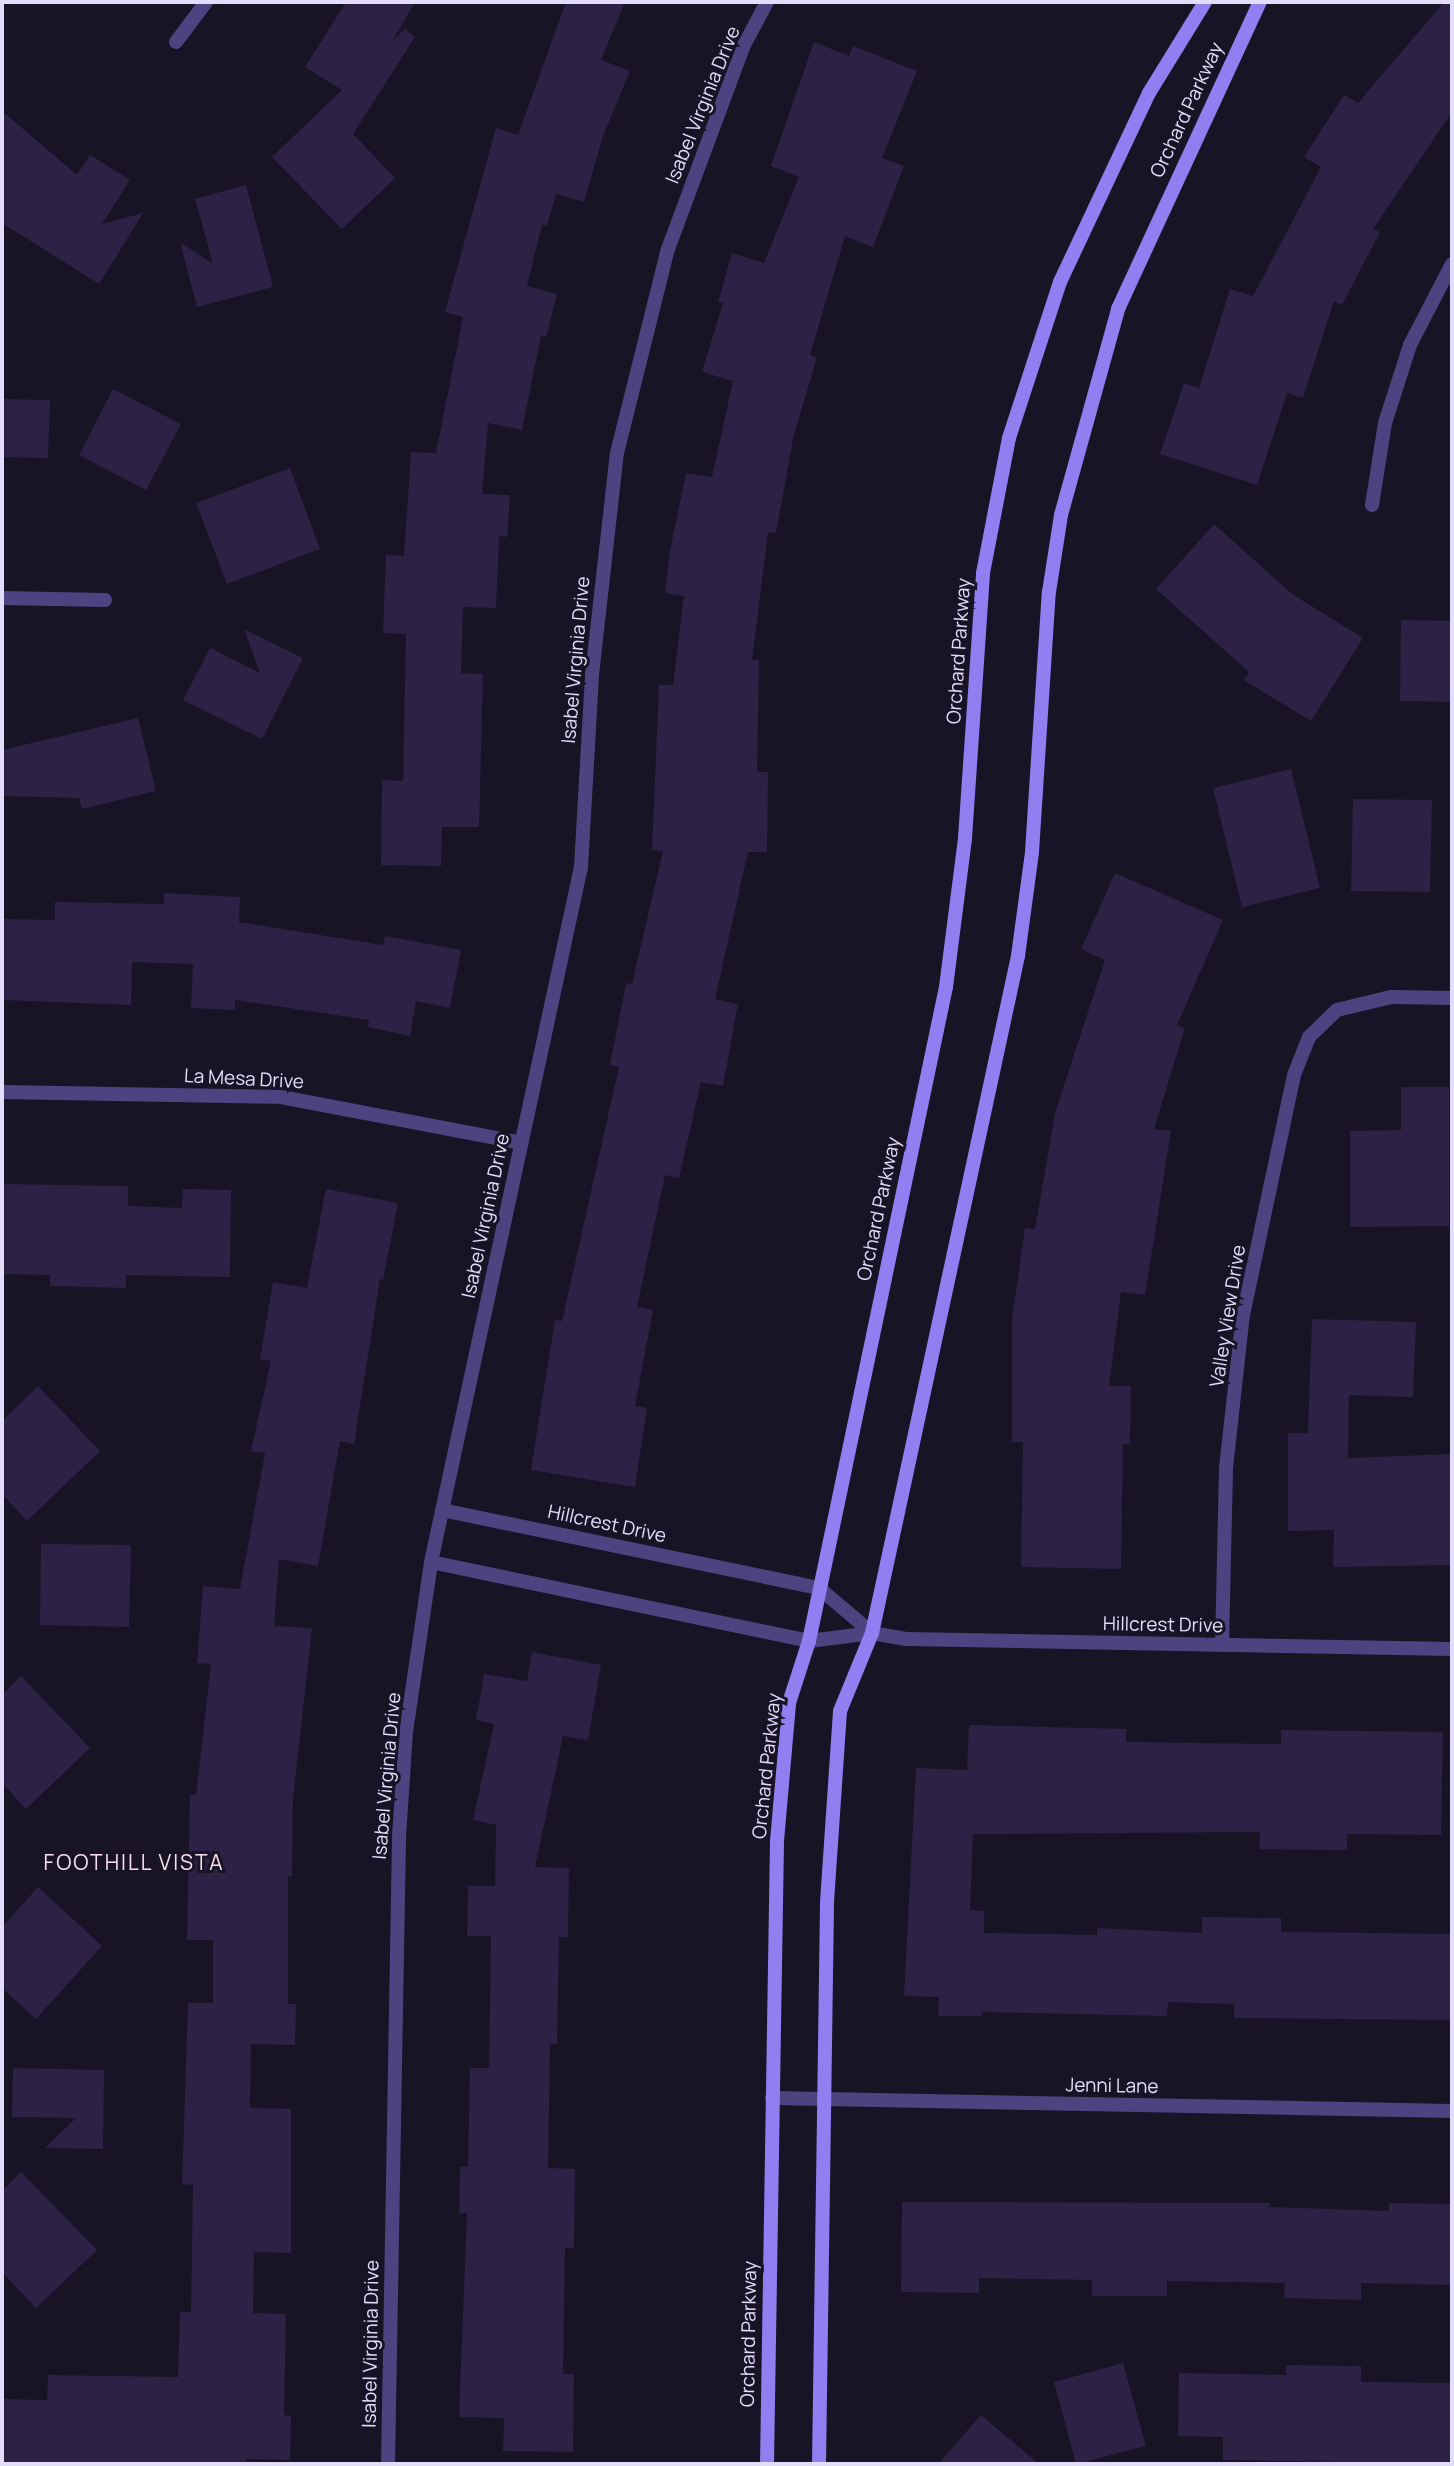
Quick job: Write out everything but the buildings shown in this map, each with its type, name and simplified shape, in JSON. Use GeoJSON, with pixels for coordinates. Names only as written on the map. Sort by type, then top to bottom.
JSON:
{"type":"FeatureCollection","features":[{"type":"Feature","properties":{"kind":"street"},"geometry":{"type":"LineString","coordinates":[[176,43],[206,2]]}},
{"type":"Feature","properties":{"kind":"street","name":"Isabel Virginia Drive"},"geometry":{"type":"LineString","coordinates":[[388,2464],[399,1837],[406,1732],[431,1562],[580,867],[592,676],[617,453],[667,249],[743,47],[767,2]]}},
{"type":"Feature","properties":{"kind":"street","name":"Orchard Parkway"},"geometry":{"type":"LineString","coordinates":[[767,2464],[772,2098],[781,1778],[789,1703],[809,1641],[946,987],[965,838],[983,573],[1009,438],[1060,282],[1149,93],[1205,2]]}},
{"type":"Feature","properties":{"kind":"street","name":"Orchard Parkway"},"geometry":{"type":"LineString","coordinates":[[819,2464],[824,2099],[833,1772],[841,1712],[873,1633],[1018,956],[1032,852],[1049,592],[1061,515],[1118,309],[1260,2]]}},
{"type":"Feature","properties":{"kind":"street"},"geometry":{"type":"LineString","coordinates":[[1372,505],[1385,424],[1410,345],[1452,264]]}},
{"type":"Feature","properties":{"kind":"street"},"geometry":{"type":"LineString","coordinates":[[2,598],[105,600]]}},
{"type":"Feature","properties":{"kind":"street","name":"Valley View Drive"},"geometry":{"type":"LineString","coordinates":[[1222,1646],[1226,1468],[1243,1315],[1294,1075],[1309,1037],[1337,1010],[1391,997],[1452,998]]}},
{"type":"Feature","properties":{"kind":"street","name":"La Mesa Drive"},"geometry":{"type":"LineString","coordinates":[[2,1092],[281,1097],[522,1143]]}},
{"type":"Feature","properties":{"kind":"street","name":"Hillcrest Drive"},"geometry":{"type":"LineString","coordinates":[[442,1510],[819,1588],[873,1633]]}},
{"type":"Feature","properties":{"kind":"street","name":"Hillcrest Drive"},"geometry":{"type":"LineString","coordinates":[[431,1562],[809,1641],[873,1633],[907,1639],[1452,1649]]}},
{"type":"Feature","properties":{"kind":"street","name":"Jenni Lane"},"geometry":{"type":"LineString","coordinates":[[772,2098],[1452,2111]]}},
{"type":"Feature","properties":{"kind":"district","name":"FOOTHILL VISTA"},"geometry":{"type":"Point","coordinates":[134,1862]}}]}
